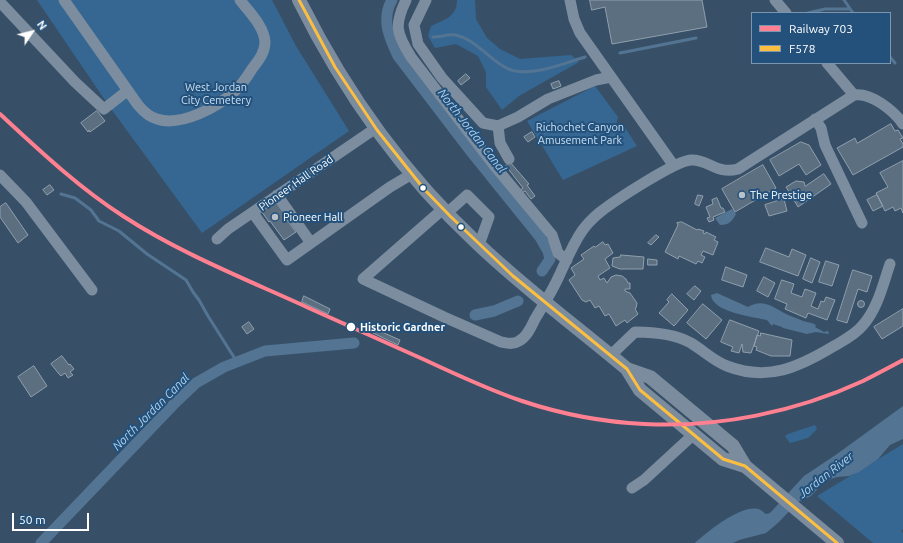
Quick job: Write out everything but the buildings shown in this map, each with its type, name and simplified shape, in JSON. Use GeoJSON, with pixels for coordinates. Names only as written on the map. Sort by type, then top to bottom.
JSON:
{"type":"FeatureCollection","features":[{"type":"Feature","properties":{"kind":"main road"},"geometry":{"type":"LineString","coordinates":[[299,0],[327,52],[352,93],[376,128],[412,174],[445,211],[479,245],[627,369],[640,390],[723,459],[745,466],[837,543]]}},
{"type":"Feature","properties":{"kind":"main road"},"geometry":{"type":"LineString","coordinates":[[627,369],[650,377],[716,431],[734,446],[745,466]]}},
{"type":"Feature","properties":{"kind":"lane"},"geometry":{"type":"LineString","coordinates":[[64,0],[138,105],[149,116],[162,120],[179,120],[194,116],[230,96],[244,81],[259,60],[265,44],[262,32],[240,0]]}},
{"type":"Feature","properties":{"kind":"lane"},"geometry":{"type":"LineString","coordinates":[[75,0],[74,9],[76,18]]}},
{"type":"Feature","properties":{"kind":"lane"},"geometry":{"type":"LineString","coordinates":[[406,0],[398,24],[400,38],[408,52],[493,164],[550,232],[558,253],[567,260]]}},
{"type":"Feature","properties":{"kind":"lane"},"geometry":{"type":"LineString","coordinates":[[426,0],[414,25],[418,44],[442,78],[484,123],[498,126],[548,99],[596,80],[611,77]]}},
{"type":"Feature","properties":{"kind":"lane"},"geometry":{"type":"LineString","coordinates":[[570,0],[574,19],[580,33],[674,166]]}},
{"type":"Feature","properties":{"kind":"lane"},"geometry":{"type":"LineString","coordinates":[[775,0],[785,12]]}},
{"type":"Feature","properties":{"kind":"lane"},"geometry":{"type":"LineString","coordinates":[[0,2],[75,82],[104,109],[127,90]]}},
{"type":"Feature","properties":{"kind":"lane"},"geometry":{"type":"LineString","coordinates":[[828,64],[854,95]]}},
{"type":"Feature","properties":{"kind":"lane"},"geometry":{"type":"LineString","coordinates":[[479,245],[489,217],[468,195],[445,211],[363,279],[444,317],[508,343],[519,342],[526,335],[546,301],[582,231],[597,214],[674,166],[692,160],[722,170],[732,170],[738,168],[854,95],[864,96],[883,104],[895,114],[903,124]]}},
{"type":"Feature","properties":{"kind":"lane"},"geometry":{"type":"LineString","coordinates":[[815,119],[821,128],[825,145],[862,223]]}},
{"type":"Feature","properties":{"kind":"lane"},"geometry":{"type":"LineString","coordinates":[[498,126],[500,143],[509,158]]}},
{"type":"Feature","properties":{"kind":"lane","name":"Pioneer Hall Road"},"geometry":{"type":"LineString","coordinates":[[216,239],[228,229],[376,128]]}},
{"type":"Feature","properties":{"kind":"lane"},"geometry":{"type":"LineString","coordinates":[[253,213],[287,260],[390,187],[412,174]]}},
{"type":"Feature","properties":{"kind":"lane"},"geometry":{"type":"LineString","coordinates":[[0,175],[26,202],[92,290]]}},
{"type":"Feature","properties":{"kind":"lane"},"geometry":{"type":"LineString","coordinates":[[278,195],[311,243]]}},
{"type":"Feature","properties":{"kind":"lane"},"geometry":{"type":"LineString","coordinates":[[611,355],[635,332],[645,332],[679,338],[691,343],[716,361],[748,372],[766,373],[796,366],[853,335],[863,325],[877,302],[890,264]]}},
{"type":"Feature","properties":{"kind":"lane"},"geometry":{"type":"LineString","coordinates":[[632,488],[644,480],[694,434]]}},
{"type":"Feature","properties":{"kind":"green space","name":"West Jordan City Cemetery"},"geometry":{"type":"Polygon","coordinates":[[[37,0],[272,0],[296,46],[349,131],[202,233],[109,106],[37,0]]]}},
{"type":"Feature","properties":{"kind":"green space"},"geometry":{"type":"Polygon","coordinates":[[[457,0],[475,0],[476,19],[487,38],[500,49],[520,59],[571,55],[579,62],[519,96],[502,110],[486,87],[486,72],[478,56],[456,44],[435,48],[428,36],[431,26],[445,20],[452,14],[455,10],[457,0]]]}},
{"type":"Feature","properties":{"kind":"green space","name":"Richochet Canyon Amusement Park"},"geometry":{"type":"Polygon","coordinates":[[[595,86],[618,117],[616,125],[619,128],[624,126],[637,146],[563,180],[527,121],[595,86]]]}},
{"type":"Feature","properties":{"kind":"green space"},"geometry":{"type":"Polygon","coordinates":[[[815,425],[817,429],[808,438],[790,443],[785,436],[788,434],[815,425]]]}},
{"type":"Feature","properties":{"kind":"green space"},"geometry":{"type":"Polygon","coordinates":[[[903,444],[903,529],[901,531],[903,533],[903,543],[873,543],[817,496],[903,444]]]}},
{"type":"Feature","properties":{"kind":"water"},"geometry":{"type":"Polygon","coordinates":[[[732,209],[736,214],[733,219],[728,224],[720,225],[715,218],[732,209]]]}},
{"type":"Feature","properties":{"kind":"water"},"geometry":{"type":"Polygon","coordinates":[[[717,293],[748,307],[758,303],[767,304],[789,316],[814,324],[816,325],[815,327],[824,332],[828,331],[829,333],[816,332],[807,334],[773,324],[772,326],[767,320],[725,310],[713,301],[711,295],[717,293]]]}},
{"type":"Feature","properties":{"kind":"water","name":"Jordan River"},"geometry":{"type":"Polygon","coordinates":[[[903,406],[903,439],[890,445],[878,459],[859,472],[849,476],[837,477],[825,481],[811,496],[798,502],[766,533],[733,543],[695,543],[724,520],[742,511],[758,509],[766,514],[770,513],[804,476],[903,406]]]}},
{"type":"Feature","properties":{"kind":"waterway","name":"North Jordan Canal"},"geometry":{"type":"LineString","coordinates":[[392,0],[387,14],[387,21],[389,35],[398,56],[469,149],[540,237],[548,251],[550,259],[542,271]]}},
{"type":"Feature","properties":{"kind":"waterway"},"geometry":{"type":"LineString","coordinates":[[844,0],[852,12]]}},
{"type":"Feature","properties":{"kind":"waterway"},"geometry":{"type":"LineString","coordinates":[[812,12],[825,9],[849,9]]}},
{"type":"Feature","properties":{"kind":"waterway"},"geometry":{"type":"LineString","coordinates":[[433,37],[452,35],[463,37],[500,64],[515,71],[523,72],[541,70],[585,57]]}},
{"type":"Feature","properties":{"kind":"waterway"},"geometry":{"type":"LineString","coordinates":[[620,53],[696,38]]}},
{"type":"Feature","properties":{"kind":"waterway"},"geometry":{"type":"LineString","coordinates":[[891,58],[895,63]]}},
{"type":"Feature","properties":{"kind":"waterway"},"geometry":{"type":"LineString","coordinates":[[61,194],[75,198],[91,210],[99,221],[119,231],[147,254],[186,280],[237,362]]}},
{"type":"Feature","properties":{"kind":"waterway","name":"North Jordan Canal"},"geometry":{"type":"LineString","coordinates":[[475,315],[494,311],[518,301]]}},
{"type":"Feature","properties":{"kind":"waterway","name":"North Jordan Canal"},"geometry":{"type":"LineString","coordinates":[[41,543],[196,383],[224,367],[265,351],[354,343]]}},
{"type":"Feature","properties":{"kind":"rail line","name":"703"},"geometry":{"type":"LineString","coordinates":[[0,114],[59,168],[90,193],[145,230],[239,277],[473,382],[537,406],[582,417],[629,423],[672,425],[728,420],[756,416],[811,401],[863,381],[903,360]]}},
{"type":"Feature","properties":{"kind":"transit line","name":"F578"},"geometry":{"type":"LineString","coordinates":[[299,0],[335,67],[377,130],[424,189],[450,216],[513,276],[627,369],[640,390],[723,459],[745,466],[837,543]]}},
{"type":"Feature","properties":{"kind":"place","name":"The Prestige"},"geometry":{"type":"Point","coordinates":[742,195]}},
{"type":"Feature","properties":{"kind":"place","name":"Pioneer Hall"},"geometry":{"type":"Point","coordinates":[275,217]}},
{"type":"Feature","properties":{"kind":"place","name":"Historic Gardner"},"geometry":{"type":"Point","coordinates":[351,327]}}]}
